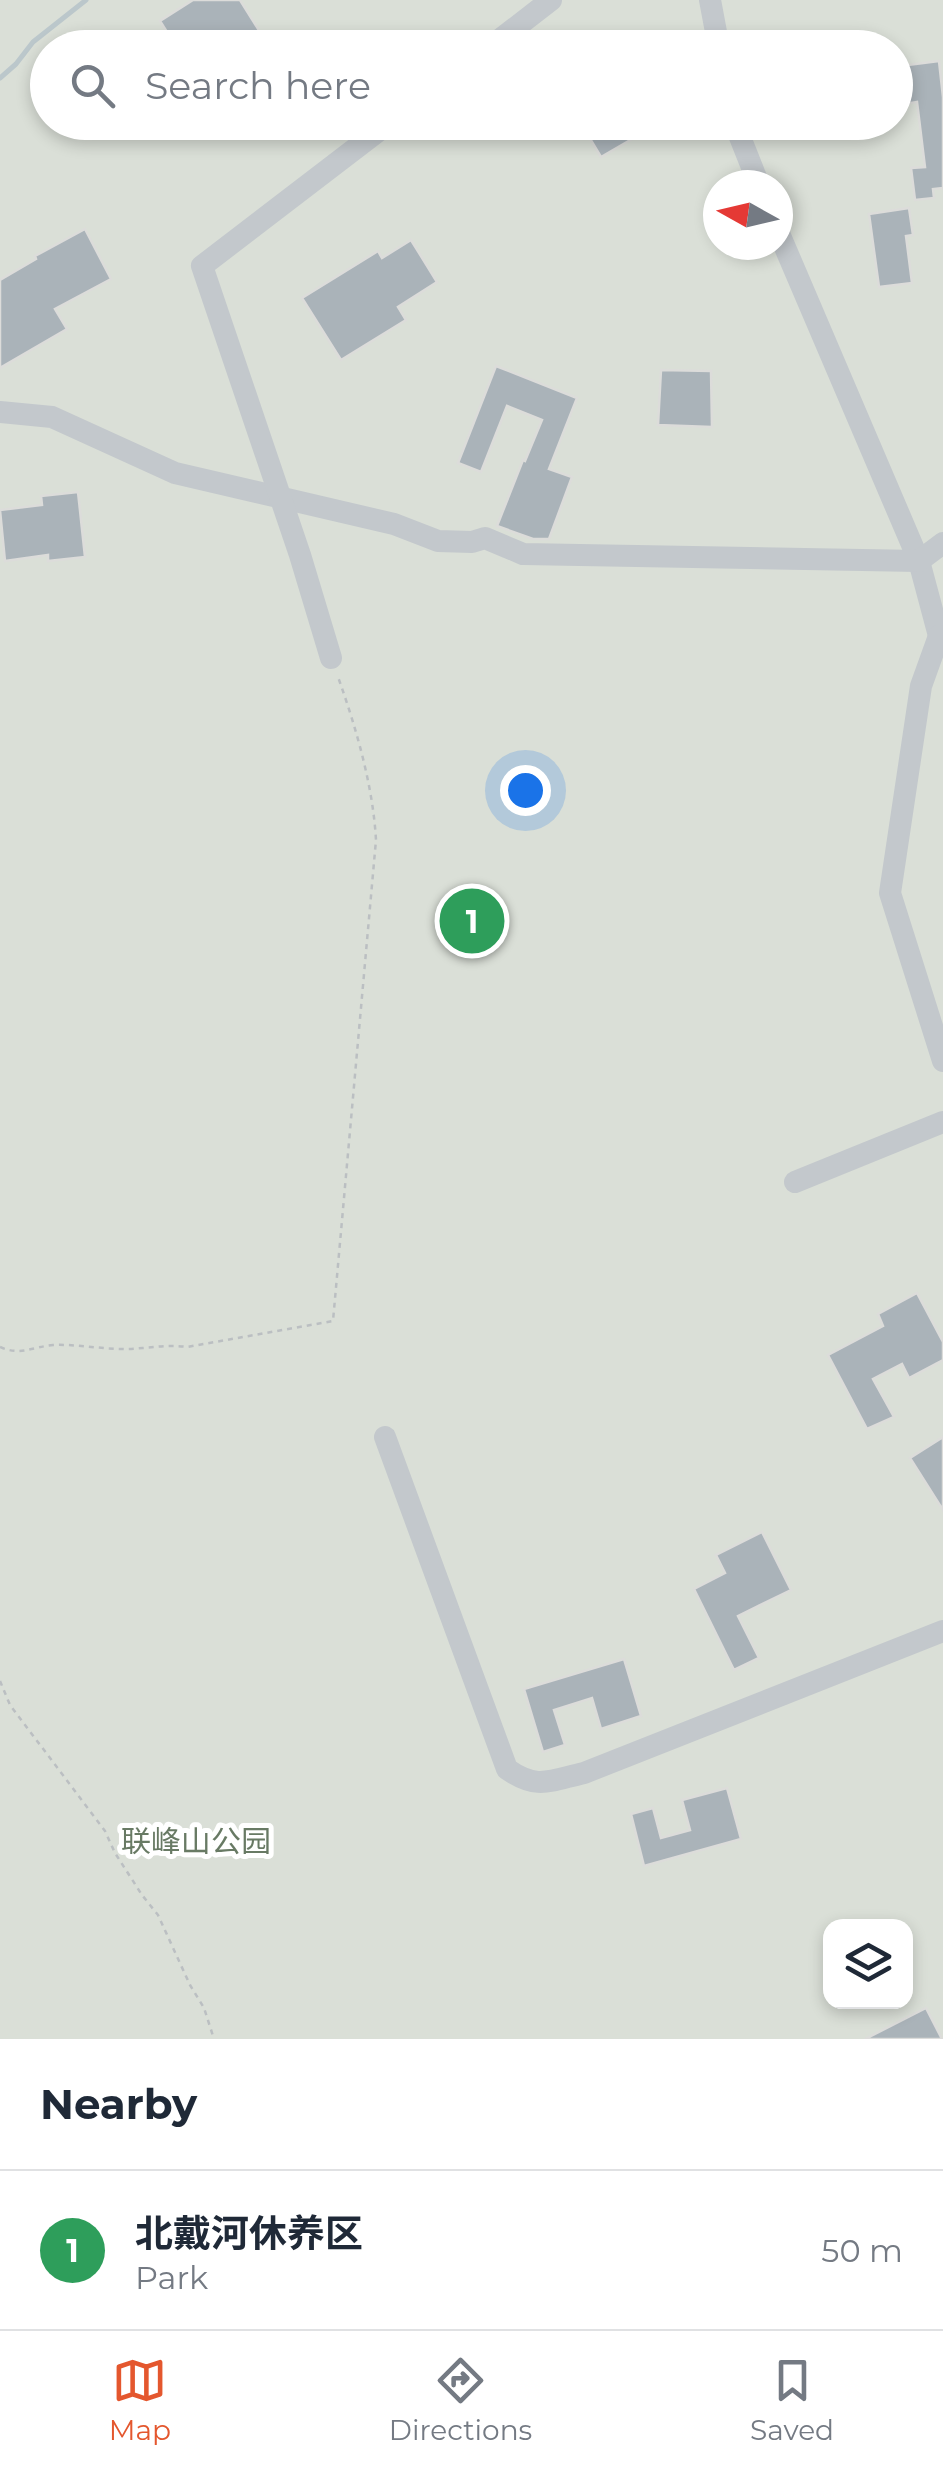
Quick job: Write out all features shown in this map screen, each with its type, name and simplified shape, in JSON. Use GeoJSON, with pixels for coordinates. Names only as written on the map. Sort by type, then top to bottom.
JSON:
{"type":"FeatureCollection","features":[{"type":"Feature","properties":{"kind":"street"},"geometry":{"type":"LineString","coordinates":[[512,30],[551,0]]}},
{"type":"Feature","properties":{"kind":"street"},"geometry":{"type":"LineString","coordinates":[[710,0],[716,30]]}},
{"type":"Feature","properties":{"kind":"street"},"geometry":{"type":"LineString","coordinates":[[331,658],[300,554],[202,266],[366,140]]}},
{"type":"Feature","properties":{"kind":"street"},"geometry":{"type":"LineString","coordinates":[[741,140],[752,170]]}},
{"type":"Feature","properties":{"kind":"street"},"geometry":{"type":"LineString","coordinates":[[790,260],[919,560],[941,637],[921,686],[890,894],[943,1061]]}},
{"type":"Feature","properties":{"kind":"street"},"geometry":{"type":"LineString","coordinates":[[0,412],[52,416],[175,473],[394,524],[438,541],[472,542],[485,538],[523,554],[919,560],[943,542]]}},
{"type":"Feature","properties":{"kind":"street"},"geometry":{"type":"LineString","coordinates":[[795,1182],[943,1122]]}},
{"type":"Feature","properties":{"kind":"street"},"geometry":{"type":"LineString","coordinates":[[385,1437],[507,1769],[526,1782],[547,1782],[584,1773],[943,1631]]}},
{"type":"Feature","properties":{"kind":"path"},"geometry":{"type":"LineString","coordinates":[[0,1347],[13,1353],[73,1345],[123,1349],[187,1347],[333,1320],[376,840],[375,812],[354,721],[331,658]]}},
{"type":"Feature","properties":{"kind":"path"},"geometry":{"type":"LineString","coordinates":[[0,1681],[10,1705],[105,1831],[115,1854],[158,1915],[204,2008],[214,2039]]}},
{"type":"Feature","properties":{"kind":"green space","name":"联峰山公园"},"geometry":{"type":"Polygon","coordinates":[[[0,0],[943,0],[943,2039],[0,2039],[0,0]]]}},
{"type":"Feature","properties":{"kind":"building"},"geometry":{"type":"Polygon","coordinates":[[[193,0],[240,0],[259,30],[166,30],[160,21],[193,0]]]}},
{"type":"Feature","properties":{"kind":"building"},"geometry":{"type":"Polygon","coordinates":[[[939,61],[943,97],[943,188],[933,189],[934,198],[915,200],[911,168],[925,167],[917,102],[913,103],[913,64],[939,61]]]}},
{"type":"Feature","properties":{"kind":"building"},"geometry":{"type":"Polygon","coordinates":[[[591,140],[630,140],[601,157],[591,140]]]}},
{"type":"Feature","properties":{"kind":"building"},"geometry":{"type":"Polygon","coordinates":[[[909,208],[913,235],[906,236],[912,283],[879,287],[869,214],[909,208]]]}},
{"type":"Feature","properties":{"kind":"building"},"geometry":{"type":"Polygon","coordinates":[[[85,229],[111,279],[55,309],[67,329],[0,368],[0,280],[85,229]]]}},
{"type":"Feature","properties":{"kind":"building"},"geometry":{"type":"Polygon","coordinates":[[[411,240],[437,282],[398,307],[406,320],[341,360],[302,298],[378,251],[382,258],[411,240]]]}},
{"type":"Feature","properties":{"kind":"building"},"geometry":{"type":"Polygon","coordinates":[[[496,366],[577,398],[549,469],[572,477],[549,539],[533,539],[497,526],[542,420],[507,406],[481,472],[458,463],[496,366]]]}},
{"type":"Feature","properties":{"kind":"building"},"geometry":{"type":"Polygon","coordinates":[[[661,370],[711,371],[712,427],[658,425],[661,370]]]}},
{"type":"Feature","properties":{"kind":"building"},"geometry":{"type":"Polygon","coordinates":[[[78,492],[85,557],[48,561],[48,555],[5,561],[0,510],[42,505],[41,496],[78,492]]]}},
{"type":"Feature","properties":{"kind":"building"},"geometry":{"type":"Polygon","coordinates":[[[917,1293],[943,1342],[943,1360],[909,1378],[902,1364],[873,1379],[894,1417],[867,1429],[828,1355],[883,1326],[878,1314],[917,1293]]]}},
{"type":"Feature","properties":{"kind":"building"},"geometry":{"type":"Polygon","coordinates":[[[943,1437],[943,1510],[910,1458],[943,1437]]]}},
{"type":"Feature","properties":{"kind":"building"},"geometry":{"type":"Polygon","coordinates":[[[762,1532],[791,1590],[738,1616],[759,1658],[734,1670],[694,1589],[725,1573],[716,1555],[762,1532]]]}},
{"type":"Feature","properties":{"kind":"building"},"geometry":{"type":"Polygon","coordinates":[[[624,1659],[641,1716],[601,1729],[592,1698],[554,1710],[565,1745],[543,1752],[524,1689],[624,1659]]]}},
{"type":"Feature","properties":{"kind":"building"},"geometry":{"type":"Polygon","coordinates":[[[727,1788],[741,1839],[644,1866],[631,1814],[653,1808],[661,1838],[690,1830],[682,1800],[727,1788]]]}},
{"type":"Feature","properties":{"kind":"building"},"geometry":{"type":"Polygon","coordinates":[[[926,2008],[942,2039],[865,2039],[926,2008]]]}},
{"type":"Feature","properties":{"kind":"waterway"},"geometry":{"type":"LineString","coordinates":[[48,30],[86,0]]}},
{"type":"Feature","properties":{"kind":"waterway"},"geometry":{"type":"LineString","coordinates":[[0,78],[30,46]]}},
{"type":"Feature","properties":{"kind":"place","name":"北戴河休养区"},"geometry":{"type":"Point","coordinates":[472,921]}}]}
